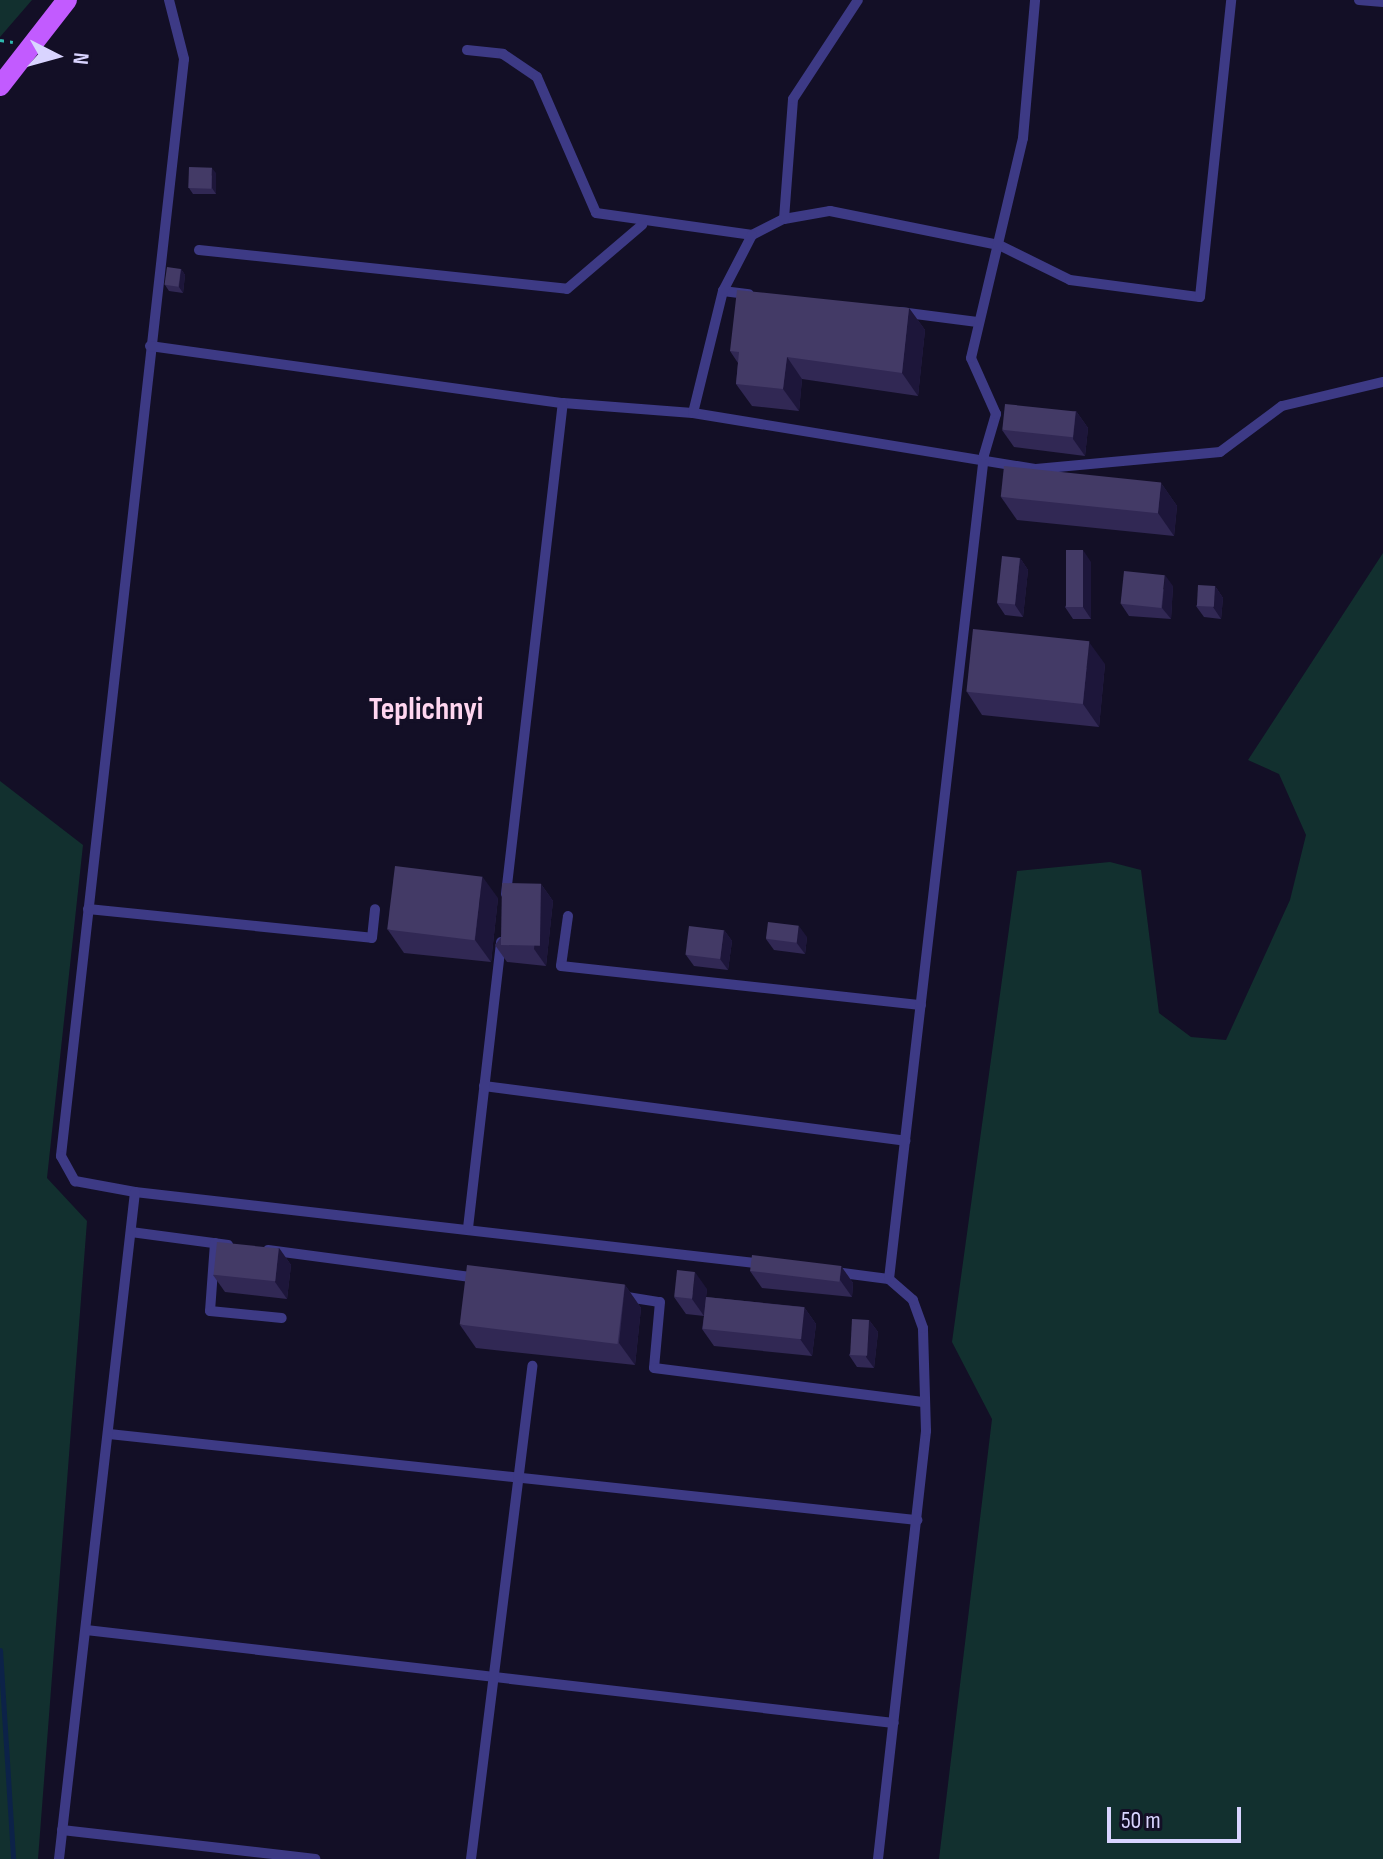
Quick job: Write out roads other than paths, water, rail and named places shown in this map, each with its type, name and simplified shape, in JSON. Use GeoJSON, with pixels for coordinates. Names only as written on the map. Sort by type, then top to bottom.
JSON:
{"type":"FeatureCollection","features":[{"type":"Feature","properties":{"kind":"main road"},"geometry":{"type":"LineString","coordinates":[[0,86],[67,0]]}},
{"type":"Feature","properties":{"kind":"main road"},"geometry":{"type":"LineString","coordinates":[[0,58],[33,44]]}},
{"type":"Feature","properties":{"kind":"lane"},"geometry":{"type":"LineString","coordinates":[[169,0],[184,59],[61,1156],[75,1181],[135,1192],[780,1266]]}},
{"type":"Feature","properties":{"kind":"lane"},"geometry":{"type":"LineString","coordinates":[[784,219],[793,99],[858,0]]}},
{"type":"Feature","properties":{"kind":"lane"},"geometry":{"type":"LineString","coordinates":[[889,1279],[984,455],[996,414],[971,358],[977,322],[999,245],[1023,138],[1035,0]]}},
{"type":"Feature","properties":{"kind":"lane"},"geometry":{"type":"LineString","coordinates":[[467,50],[503,54],[537,77],[596,213],[642,225],[752,235],[784,219],[830,211],[999,245],[1070,280],[1200,297],[1231,0]]}},
{"type":"Feature","properties":{"kind":"lane"},"geometry":{"type":"LineString","coordinates":[[1359,0],[1383,2]]}},
{"type":"Feature","properties":{"kind":"lane"},"geometry":{"type":"LineString","coordinates":[[199,250],[567,289],[642,225]]}},
{"type":"Feature","properties":{"kind":"lane"},"geometry":{"type":"LineString","coordinates":[[693,413],[723,291],[752,235]]}},
{"type":"Feature","properties":{"kind":"lane"},"geometry":{"type":"LineString","coordinates":[[723,291],[771,296]]}},
{"type":"Feature","properties":{"kind":"lane"},"geometry":{"type":"LineString","coordinates":[[882,310],[977,322]]}},
{"type":"Feature","properties":{"kind":"lane"},"geometry":{"type":"LineString","coordinates":[[150,346],[563,403],[693,413],[984,455],[1036,469],[1078,469],[1114,457],[1186,459],[1220,452],[1282,406],[1383,382]]}},
{"type":"Feature","properties":{"kind":"lane"},"geometry":{"type":"LineString","coordinates":[[504,911],[563,403]]}},
{"type":"Feature","properties":{"kind":"lane"},"geometry":{"type":"LineString","coordinates":[[88,909],[372,938],[375,909]]}},
{"type":"Feature","properties":{"kind":"lane"},"geometry":{"type":"LineString","coordinates":[[568,916],[561,966],[921,1005]]}},
{"type":"Feature","properties":{"kind":"lane"},"geometry":{"type":"LineString","coordinates":[[468,1228],[502,927]]}},
{"type":"Feature","properties":{"kind":"lane"},"geometry":{"type":"LineString","coordinates":[[484,1086],[905,1141]]}},
{"type":"Feature","properties":{"kind":"lane"},"geometry":{"type":"LineString","coordinates":[[59,1859],[135,1192]]}},
{"type":"Feature","properties":{"kind":"lane"},"geometry":{"type":"LineString","coordinates":[[131,1232],[491,1279]]}},
{"type":"Feature","properties":{"kind":"lane"},"geometry":{"type":"LineString","coordinates":[[215,1243],[210,1311],[282,1318]]}},
{"type":"Feature","properties":{"kind":"lane"},"geometry":{"type":"LineString","coordinates":[[827,1271],[889,1279],[913,1300],[923,1328],[925,1402],[917,1520],[878,1859]]}},
{"type":"Feature","properties":{"kind":"lane"},"geometry":{"type":"LineString","coordinates":[[599,1293],[660,1302],[654,1368],[925,1402]]}},
{"type":"Feature","properties":{"kind":"lane"},"geometry":{"type":"LineString","coordinates":[[471,1859],[532,1366]]}},
{"type":"Feature","properties":{"kind":"lane"},"geometry":{"type":"LineString","coordinates":[[109,1434],[917,1520]]}},
{"type":"Feature","properties":{"kind":"lane"},"geometry":{"type":"LineString","coordinates":[[86,1630],[894,1723]]}},
{"type":"Feature","properties":{"kind":"lane"},"geometry":{"type":"LineString","coordinates":[[62,1830],[315,1859]]}},
{"type":"Feature","properties":{"kind":"waterway"},"geometry":{"type":"LineString","coordinates":[[0,1650],[13,1859]]}},
{"type":"Feature","properties":{"kind":"district","name":"Teplichnyi"},"geometry":{"type":"Point","coordinates":[426,710]}}]}
